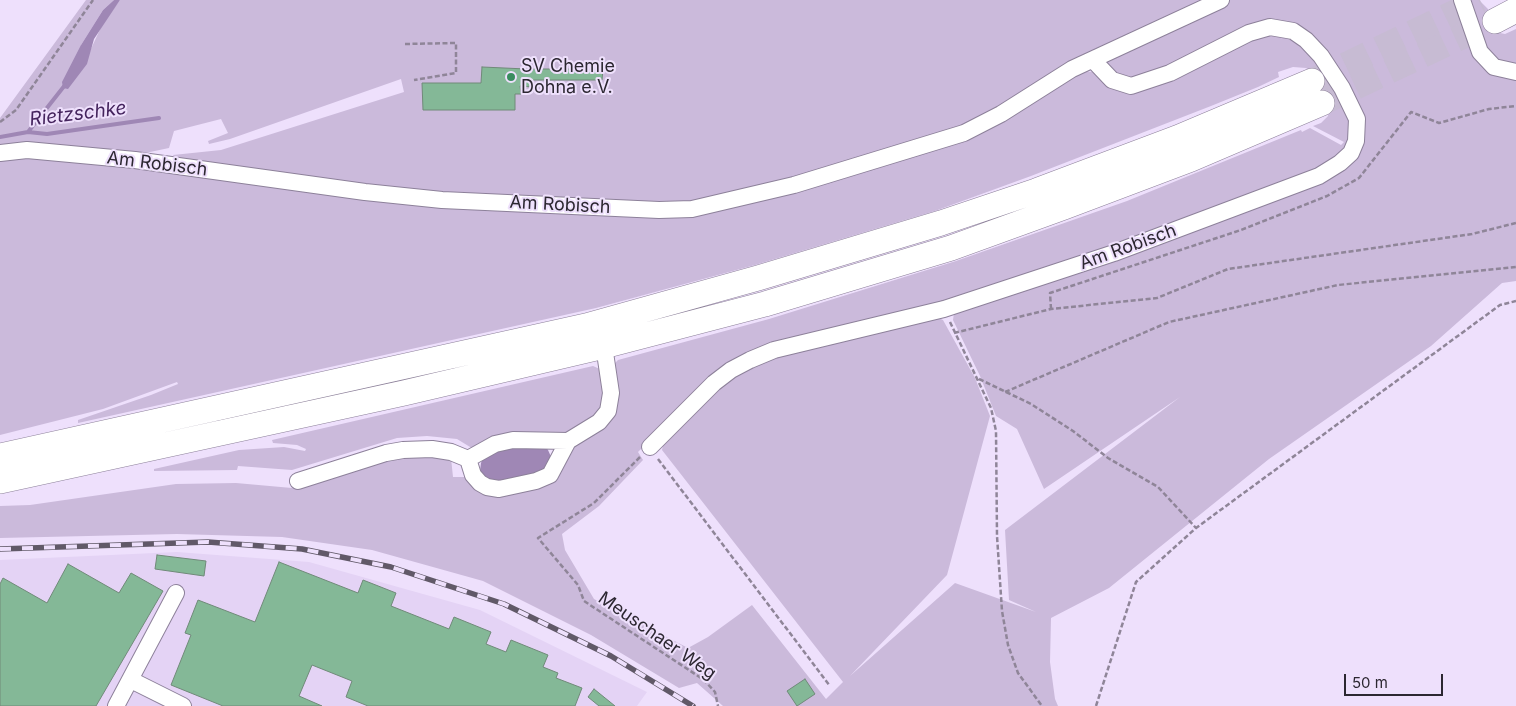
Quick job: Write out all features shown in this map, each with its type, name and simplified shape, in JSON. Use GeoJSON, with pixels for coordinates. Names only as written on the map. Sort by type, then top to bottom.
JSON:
{"type":"FeatureCollection","features":[{"type":"Feature","properties":{"kind":"highway"},"geometry":{"type":"LineString","coordinates":[[0,456],[586,326],[758,278],[941,223],[1036,191],[1177,138],[1312,81]]}},
{"type":"Feature","properties":{"kind":"highway"},"geometry":{"type":"LineString","coordinates":[[4,480],[604,346],[764,304],[951,248],[1191,159],[1322,103]]}},
{"type":"Feature","properties":{"kind":"street","name":"Am Robisch"},"geometry":{"type":"LineString","coordinates":[[0,153],[27,150],[135,160],[365,192],[442,200],[659,210],[692,209],[794,185],[964,133],[1093,60],[1220,0]]}},
{"type":"Feature","properties":{"kind":"street"},"geometry":{"type":"LineString","coordinates":[[1462,0],[1480,52],[1494,67],[1516,72]]}},
{"type":"Feature","properties":{"kind":"street","name":"Am Robisch"},"geometry":{"type":"LineString","coordinates":[[655,442],[714,383],[731,370],[750,360],[774,350],[944,309],[1114,253],[1319,176],[1340,163],[1351,152],[1356,141],[1357,119],[1342,88],[1321,56],[1306,40],[1293,31],[1270,27],[1249,32],[1170,74],[1131,86],[1112,80],[1093,60]]}},
{"type":"Feature","properties":{"kind":"street"},"geometry":{"type":"LineString","coordinates":[[468,459],[473,475],[480,483],[487,487],[499,489],[536,481],[550,475],[568,441],[598,422],[608,411],[611,393],[604,346]]}},
{"type":"Feature","properties":{"kind":"street"},"geometry":{"type":"LineString","coordinates":[[468,459],[495,444],[513,440],[568,441]]}},
{"type":"Feature","properties":{"kind":"street"},"geometry":{"type":"LineString","coordinates":[[298,481],[386,453],[403,450],[451,452],[468,459]]}},
{"type":"Feature","properties":{"kind":"street"},"geometry":{"type":"LineString","coordinates":[[116,706],[176,593]]}},
{"type":"Feature","properties":{"kind":"street"},"geometry":{"type":"LineString","coordinates":[[130,680],[183,706]]}},
{"type":"Feature","properties":{"kind":"path"},"geometry":{"type":"LineString","coordinates":[[0,122],[16,110],[93,0]]}},
{"type":"Feature","properties":{"kind":"path"},"geometry":{"type":"LineString","coordinates":[[406,44],[456,43],[456,73],[414,80]]}},
{"type":"Feature","properties":{"kind":"path"},"geometry":{"type":"LineString","coordinates":[[954,333],[1051,310],[1157,298],[1228,269],[1472,234],[1516,223]]}},
{"type":"Feature","properties":{"kind":"path"},"geometry":{"type":"LineString","coordinates":[[1005,392],[1169,322],[1338,285],[1516,267]]}},
{"type":"Feature","properties":{"kind":"path"},"geometry":{"type":"LineString","coordinates":[[1096,706],[1136,582],[1196,528],[1500,305],[1516,300]]}},
{"type":"Feature","properties":{"kind":"path"},"geometry":{"type":"LineString","coordinates":[[944,309],[991,408],[996,431],[997,536],[1002,611],[1008,645],[1018,673],[1042,706]]}},
{"type":"Feature","properties":{"kind":"path"},"geometry":{"type":"LineString","coordinates":[[978,378],[1031,404],[1073,431],[1108,458],[1158,487],[1196,528]]}},
{"type":"Feature","properties":{"kind":"path"},"geometry":{"type":"LineString","coordinates":[[655,442],[658,460],[830,686]]}},
{"type":"Feature","properties":{"kind":"path","name":"Meuschaer Weg"},"geometry":{"type":"LineString","coordinates":[[655,442],[594,503],[538,538],[578,585],[584,601],[704,680],[715,692],[718,706]]}},
{"type":"Feature","properties":{"kind":"shaded area"},"geometry":{"type":"Polygon","coordinates":[[[86,0],[114,0],[103,10],[81,45],[90,51],[103,23],[120,0],[1212,0],[961,130],[795,180],[691,204],[442,196],[176,160],[173,155],[221,150],[404,92],[401,79],[230,139],[209,144],[208,141],[228,133],[221,119],[174,131],[169,148],[150,152],[131,153],[0,148],[0,118],[86,0]]]}},
{"type":"Feature","properties":{"kind":"shaded area"},"geometry":{"type":"Polygon","coordinates":[[[114,0],[120,0],[94,39],[87,64],[68,89],[63,88],[62,82],[81,45],[103,10],[114,0]]]}},
{"type":"Feature","properties":{"kind":"shaded area"},"geometry":{"type":"Polygon","coordinates":[[[1230,0],[1459,0],[1470,39],[1476,51],[1485,62],[1497,71],[1516,75],[1516,281],[1502,283],[1431,346],[1269,459],[1109,588],[1051,618],[1050,662],[1055,699],[1058,706],[723,706],[697,683],[679,688],[591,635],[483,581],[372,550],[282,537],[177,534],[0,538],[0,506],[30,505],[176,484],[236,483],[292,488],[357,465],[416,453],[451,458],[453,477],[465,477],[493,492],[514,491],[536,485],[552,477],[568,448],[601,425],[612,412],[615,402],[612,366],[618,360],[769,319],[956,261],[1127,201],[1301,130],[1302,132],[1310,128],[1341,145],[1344,142],[1313,126],[1321,123],[1328,116],[1329,104],[1318,92],[1315,75],[1306,68],[1293,67],[1278,72],[1279,77],[1258,87],[1031,176],[935,211],[755,265],[596,308],[78,423],[78,420],[151,395],[178,384],[177,382],[103,409],[0,435],[0,158],[27,156],[133,166],[399,202],[663,215],[694,214],[796,189],[964,137],[1078,71],[1095,72],[1109,86],[1119,91],[1131,92],[1144,89],[1256,34],[1277,33],[1296,41],[1311,54],[1347,111],[1354,127],[1350,141],[1352,142],[1337,161],[1272,189],[1112,249],[933,309],[772,348],[749,357],[725,369],[682,408],[638,452],[643,460],[599,506],[562,534],[565,550],[594,599],[688,648],[708,637],[752,605],[826,699],[843,682],[662,450],[664,441],[719,384],[751,364],[776,354],[933,315],[943,320],[975,378],[990,416],[947,575],[850,676],[955,583],[1036,612],[1009,600],[1005,530],[1180,397],[1044,489],[1017,429],[996,416],[980,376],[953,320],[954,313],[960,307],[1115,255],[1275,195],[1330,172],[1341,166],[1353,154],[1361,139],[1363,128],[1361,114],[1353,96],[1314,40],[1295,27],[1281,22],[1269,22],[1253,27],[1142,82],[1120,81],[1108,72],[1106,62],[1112,54],[1230,0]]]}},
{"type":"Feature","properties":{"kind":"shaded area"},"geometry":{"type":"Polygon","coordinates":[[[1469,0],[1479,0],[1488,9],[1495,29],[1500,33],[1505,34],[1516,29],[1516,67],[1506,66],[1487,51],[1469,0]]]}},
{"type":"Feature","properties":{"kind":"shaded area"},"geometry":{"type":"Polygon","coordinates":[[[593,366],[602,370],[604,409],[571,433],[475,450],[457,439],[427,436],[397,438],[292,470],[238,466],[237,470],[154,471],[154,469],[239,450],[284,447],[305,451],[306,449],[297,445],[273,443],[272,440],[593,366]]]}},
{"type":"Feature","properties":{"kind":"shaded area"},"geometry":{"type":"Polygon","coordinates":[[[528,445],[546,447],[552,459],[546,471],[491,484],[480,471],[484,456],[492,452],[528,445]]]}},
{"type":"Feature","properties":{"kind":"shaded area"},"geometry":{"type":"Polygon","coordinates":[[[177,552],[309,562],[480,610],[647,692],[637,706],[0,706],[0,560],[177,552]]]}},
{"type":"Feature","properties":{"kind":"building"},"geometry":{"type":"Polygon","coordinates":[[[482,67],[603,69],[602,80],[533,80],[532,87],[520,86],[521,94],[515,94],[515,110],[423,110],[422,83],[481,83],[482,67]]]}},
{"type":"Feature","properties":{"kind":"building"},"geometry":{"type":"Polygon","coordinates":[[[157,555],[206,561],[204,576],[155,569],[157,555]]]}},
{"type":"Feature","properties":{"kind":"building"},"geometry":{"type":"Polygon","coordinates":[[[279,562],[358,593],[363,580],[396,593],[391,606],[449,629],[454,617],[491,632],[486,644],[506,652],[511,640],[548,655],[543,667],[558,673],[556,678],[582,688],[575,706],[368,706],[346,697],[352,681],[312,665],[299,696],[322,706],[223,706],[171,685],[191,635],[185,633],[198,600],[255,622],[279,562]]]}},
{"type":"Feature","properties":{"kind":"building"},"geometry":{"type":"Polygon","coordinates":[[[68,564],[119,593],[131,573],[163,591],[96,706],[0,706],[0,584],[3,578],[47,603],[68,564]]]}},
{"type":"Feature","properties":{"kind":"building"},"geometry":{"type":"Polygon","coordinates":[[[805,679],[815,694],[797,706],[787,691],[805,679]]]}},
{"type":"Feature","properties":{"kind":"building"},"geometry":{"type":"Polygon","coordinates":[[[594,689],[615,706],[599,706],[588,697],[594,689]]]}},
{"type":"Feature","properties":{"kind":"waterway"},"geometry":{"type":"LineString","coordinates":[[28,132],[65,85]]}},
{"type":"Feature","properties":{"kind":"waterway","name":"Rietzschke"},"geometry":{"type":"LineString","coordinates":[[0,137],[28,132],[47,134],[159,118]]}},
{"type":"Feature","properties":{"kind":"tunnel"},"geometry":{"type":"LineString","coordinates":[[1312,81],[1480,0]]}},
{"type":"Feature","properties":{"kind":"tunnel"},"geometry":{"type":"LineString","coordinates":[[1322,103],[1495,21]]}},
{"type":"Feature","properties":{"kind":"railway"},"geometry":{"type":"LineString","coordinates":[[0,549],[208,542],[302,549],[391,567],[504,604],[611,656],[693,706]]}},
{"type":"Feature","properties":{"kind":"place","name":"SV Chemie Dohna e.V."},"geometry":{"type":"Point","coordinates":[511,77]}}]}
